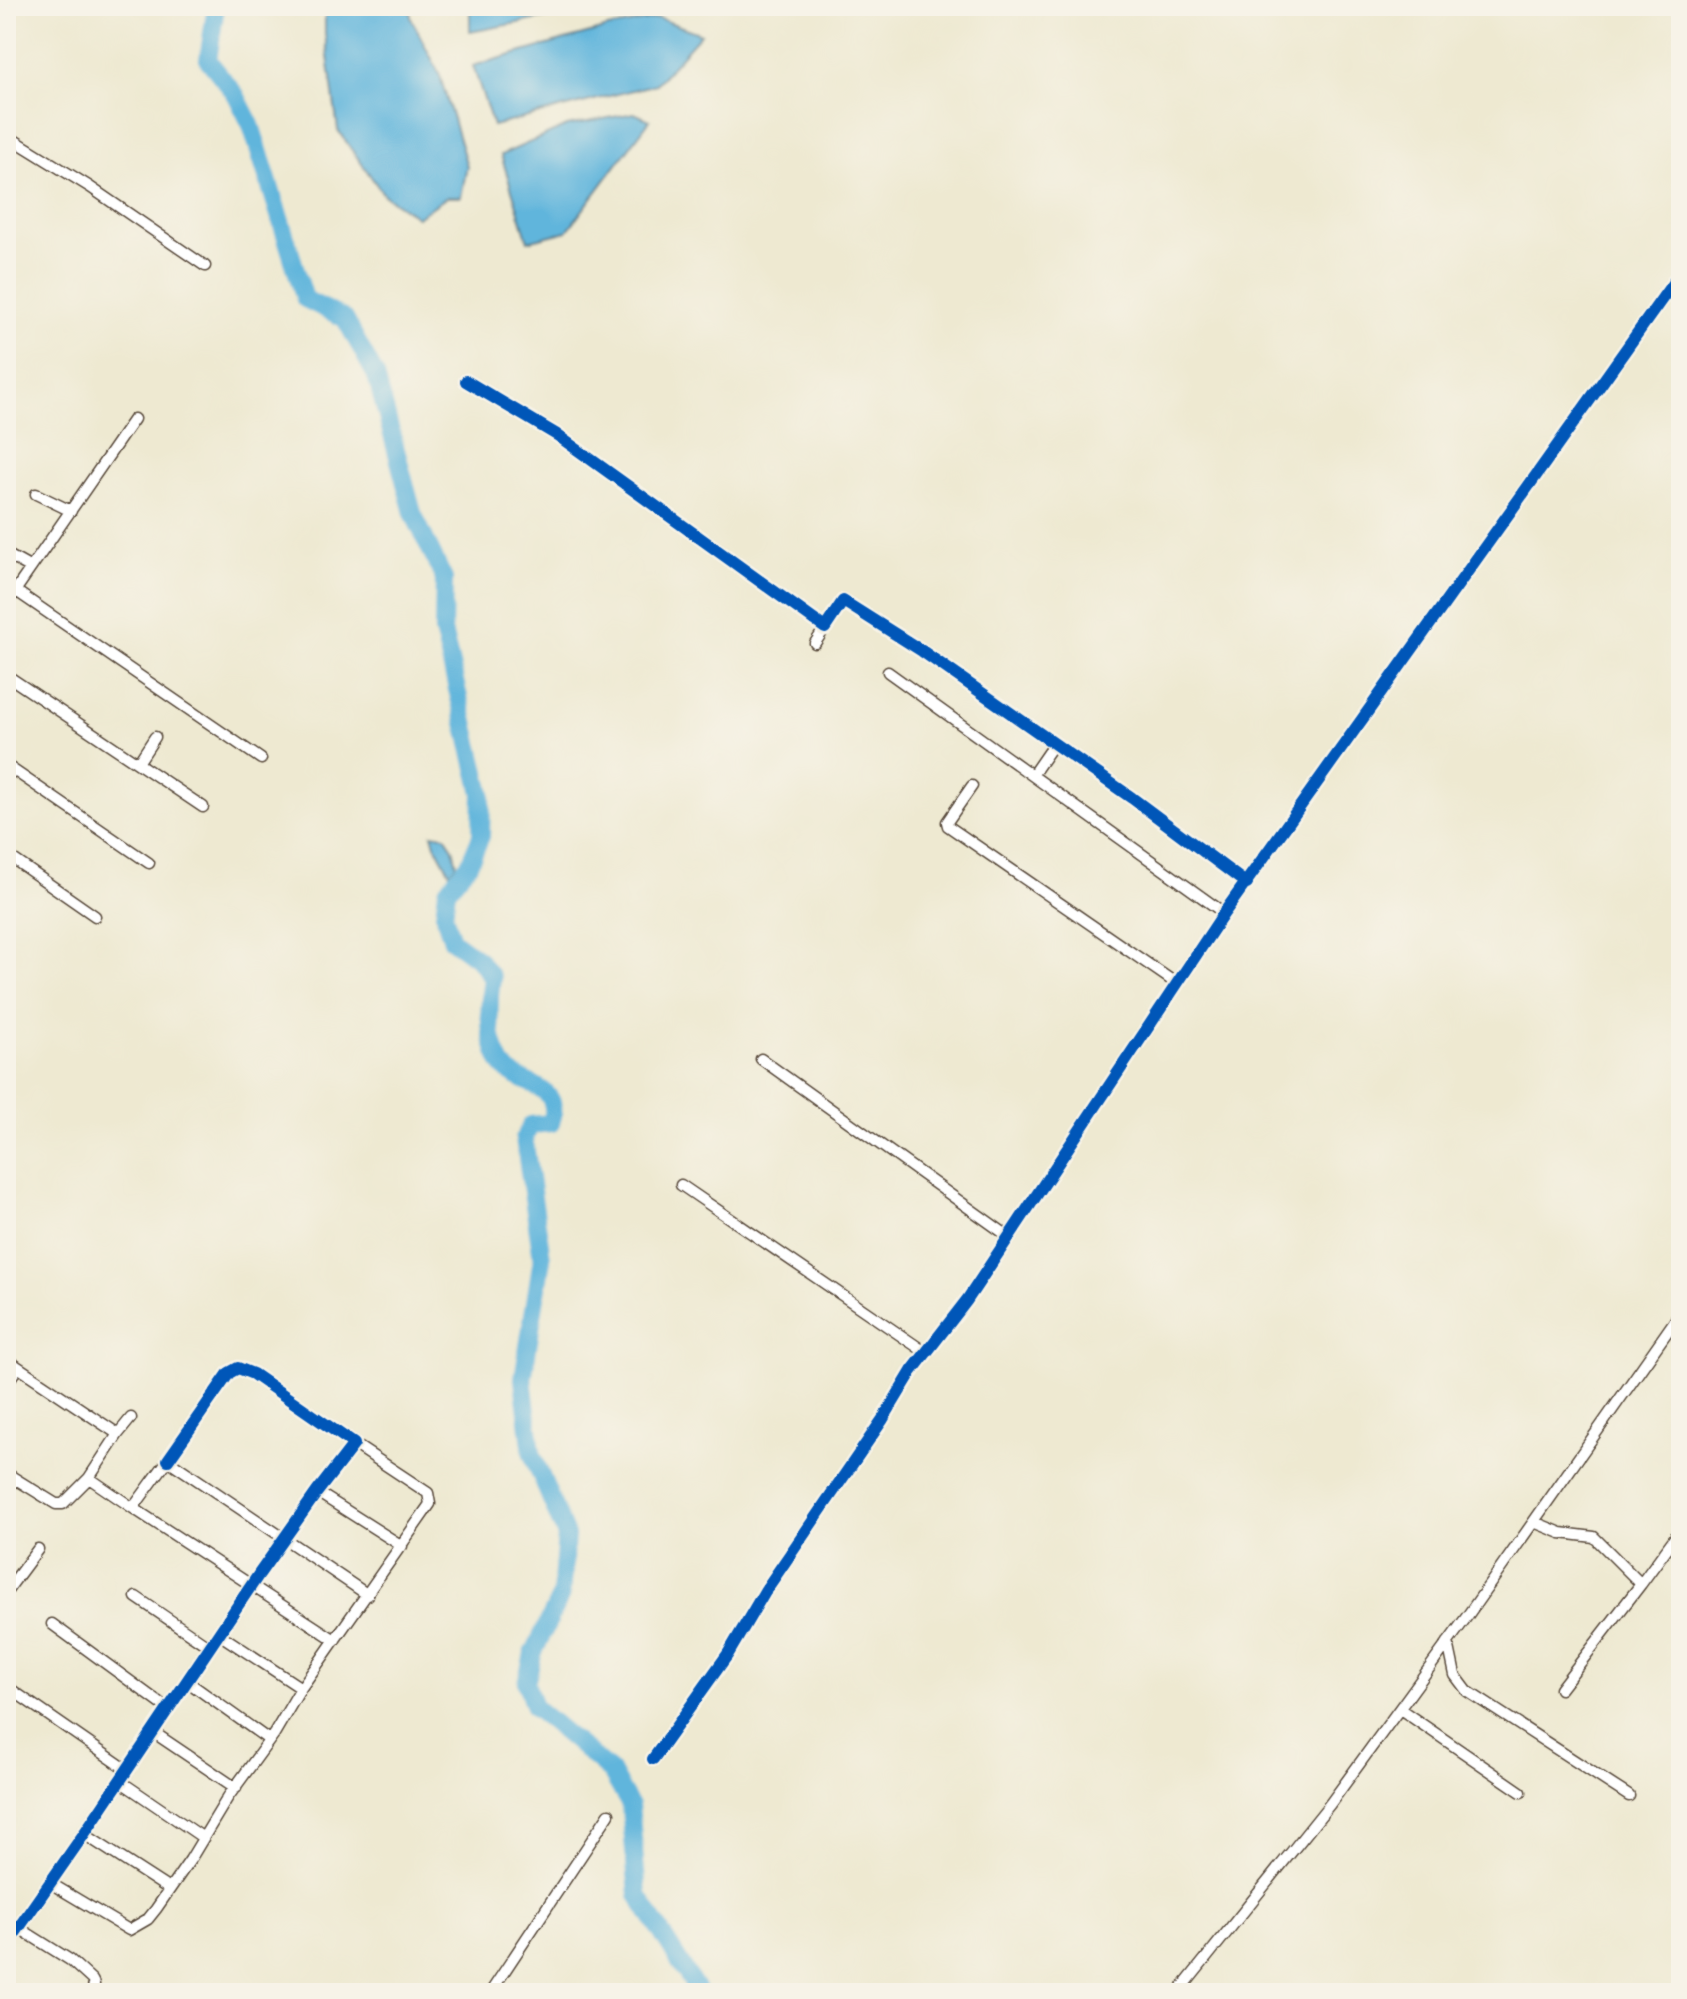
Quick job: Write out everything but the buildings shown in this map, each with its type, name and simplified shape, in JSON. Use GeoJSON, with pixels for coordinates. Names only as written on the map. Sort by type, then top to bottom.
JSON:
{"type":"FeatureCollection","features":[{"type":"Feature","properties":{"kind":"street"},"geometry":{"type":"LineString","coordinates":[[6,135],[90,187],[205,266]]}},
{"type":"Feature","properties":{"kind":"street"},"geometry":{"type":"LineString","coordinates":[[653,1759],[728,1654],[765,1591],[925,1352],[958,1313],[1224,913],[1681,272]]}},
{"type":"Feature","properties":{"kind":"street"},"geometry":{"type":"LineString","coordinates":[[466,381],[569,443],[825,628]]}},
{"type":"Feature","properties":{"kind":"street"},"geometry":{"type":"LineString","coordinates":[[6,604],[134,419]]}},
{"type":"Feature","properties":{"kind":"street"},"geometry":{"type":"LineString","coordinates":[[36,494],[71,511]]}},
{"type":"Feature","properties":{"kind":"street"},"geometry":{"type":"LineString","coordinates":[[6,554],[31,568]]}},
{"type":"Feature","properties":{"kind":"street"},"geometry":{"type":"LineString","coordinates":[[16,591],[261,759]]}},
{"type":"Feature","properties":{"kind":"street"},"geometry":{"type":"LineString","coordinates":[[815,643],[843,601],[922,651],[1132,798],[1247,884]]}},
{"type":"Feature","properties":{"kind":"street"},"geometry":{"type":"LineString","coordinates":[[888,672],[1224,913]]}},
{"type":"Feature","properties":{"kind":"street"},"geometry":{"type":"LineString","coordinates":[[6,675],[203,807]]}},
{"type":"Feature","properties":{"kind":"street"},"geometry":{"type":"LineString","coordinates":[[138,763],[155,737]]}},
{"type":"Feature","properties":{"kind":"street"},"geometry":{"type":"LineString","coordinates":[[1033,774],[1053,745]]}},
{"type":"Feature","properties":{"kind":"street"},"geometry":{"type":"LineString","coordinates":[[6,765],[149,863]]}},
{"type":"Feature","properties":{"kind":"street"},"geometry":{"type":"LineString","coordinates":[[972,786],[947,822],[950,828],[1177,984]]}},
{"type":"Feature","properties":{"kind":"street"},"geometry":{"type":"LineString","coordinates":[[6,854],[95,916]]}},
{"type":"Feature","properties":{"kind":"street"},"geometry":{"type":"LineString","coordinates":[[761,1059],[1008,1236]]}},
{"type":"Feature","properties":{"kind":"street"},"geometry":{"type":"LineString","coordinates":[[681,1185],[925,1352]]}},
{"type":"Feature","properties":{"kind":"street"},"geometry":{"type":"LineString","coordinates":[[1178,1993],[1330,1804],[1681,1312]]}},
{"type":"Feature","properties":{"kind":"street"},"geometry":{"type":"LineString","coordinates":[[6,1359],[118,1434]]}},
{"type":"Feature","properties":{"kind":"street"},"geometry":{"type":"LineString","coordinates":[[6,1384],[18,1367]]}},
{"type":"Feature","properties":{"kind":"street"},"geometry":{"type":"LineString","coordinates":[[50,1883],[129,1930],[148,1919],[190,1860],[301,1688],[402,1546],[430,1504],[430,1497],[253,1374],[238,1368],[229,1373],[133,1508]]}},
{"type":"Feature","properties":{"kind":"street"},"geometry":{"type":"LineString","coordinates":[[6,1492],[10,1476],[59,1504],[66,1503],[89,1478],[131,1418]]}},
{"type":"Feature","properties":{"kind":"street"},"geometry":{"type":"LineString","coordinates":[[6,1946],[253,1584],[354,1444]]}},
{"type":"Feature","properties":{"kind":"street"},"geometry":{"type":"LineString","coordinates":[[168,1460],[368,1595]]}},
{"type":"Feature","properties":{"kind":"street"},"geometry":{"type":"LineString","coordinates":[[89,1478],[335,1640]]}},
{"type":"Feature","properties":{"kind":"street"},"geometry":{"type":"LineString","coordinates":[[317,1492],[402,1546]]}},
{"type":"Feature","properties":{"kind":"street"},"geometry":{"type":"LineString","coordinates":[[1534,1522],[1561,1533],[1594,1537],[1641,1584]]}},
{"type":"Feature","properties":{"kind":"street"},"geometry":{"type":"LineString","coordinates":[[1560,1689],[1681,1529]]}},
{"type":"Feature","properties":{"kind":"street"},"geometry":{"type":"LineString","coordinates":[[6,1592],[38,1549]]}},
{"type":"Feature","properties":{"kind":"street"},"geometry":{"type":"LineString","coordinates":[[136,1597],[211,1648]]}},
{"type":"Feature","properties":{"kind":"street"},"geometry":{"type":"LineString","coordinates":[[52,1624],[168,1709]]}},
{"type":"Feature","properties":{"kind":"street"},"geometry":{"type":"LineString","coordinates":[[219,1634],[301,1688]]}},
{"type":"Feature","properties":{"kind":"street"},"geometry":{"type":"LineString","coordinates":[[1448,1642],[1455,1675],[1467,1691],[1629,1796]]}},
{"type":"Feature","properties":{"kind":"street"},"geometry":{"type":"LineString","coordinates":[[188,1682],[269,1740]]}},
{"type":"Feature","properties":{"kind":"street"},"geometry":{"type":"LineString","coordinates":[[6,1686],[126,1769]]}},
{"type":"Feature","properties":{"kind":"street"},"geometry":{"type":"LineString","coordinates":[[1400,1709],[1521,1792]]}},
{"type":"Feature","properties":{"kind":"street"},"geometry":{"type":"LineString","coordinates":[[153,1732],[236,1788]]}},
{"type":"Feature","properties":{"kind":"street"},"geometry":{"type":"LineString","coordinates":[[120,1781],[202,1837]]}},
{"type":"Feature","properties":{"kind":"street"},"geometry":{"type":"LineString","coordinates":[[490,1993],[609,1814]]}},
{"type":"Feature","properties":{"kind":"street"},"geometry":{"type":"LineString","coordinates":[[84,1834],[169,1889]]}},
{"type":"Feature","properties":{"kind":"street"},"geometry":{"type":"LineString","coordinates":[[19,1928],[70,1960],[92,1980],[92,1993]]}},
{"type":"Feature","properties":{"kind":"water"},"geometry":{"type":"Polygon","coordinates":[[[325,6],[411,6],[411,18],[439,73],[467,166],[461,197],[447,197],[417,217],[384,195],[338,130],[325,34],[325,6]]]}},
{"type":"Feature","properties":{"kind":"water"},"geometry":{"type":"Polygon","coordinates":[[[470,6],[608,6],[470,32],[470,6]]]}},
{"type":"Feature","properties":{"kind":"water"},"geometry":{"type":"Polygon","coordinates":[[[658,18],[701,34],[656,84],[493,126],[473,66],[608,28],[658,18]]]}},
{"type":"Feature","properties":{"kind":"water"},"geometry":{"type":"Polygon","coordinates":[[[634,113],[650,120],[567,231],[528,241],[501,155],[567,126],[634,113]]]}},
{"type":"Feature","properties":{"kind":"water"},"geometry":{"type":"Polygon","coordinates":[[[432,834],[445,836],[453,848],[457,865],[450,873],[435,845],[432,834]]]}},
{"type":"Feature","properties":{"kind":"waterway"},"geometry":{"type":"LineString","coordinates":[[216,6],[208,60],[236,95],[251,125],[305,299],[345,319],[376,376],[413,513],[444,579],[443,631],[482,793],[481,836],[469,864],[447,890],[444,915],[452,940],[479,960],[492,978],[490,1021],[501,1063],[516,1076],[545,1092],[553,1110],[551,1123],[531,1125],[524,1138],[542,1258],[523,1379],[532,1454],[566,1536],[561,1595],[533,1654],[526,1683],[534,1707],[611,1772],[630,1805],[638,1895],[699,1993]]}},
{"type":"Feature","properties":{"kind":"cycle path"},"geometry":{"type":"LineString","coordinates":[[653,1759],[728,1654],[765,1591],[883,1419],[912,1371],[967,1300],[1224,913],[1681,272]]}},
{"type":"Feature","properties":{"kind":"cycle path"},"geometry":{"type":"LineString","coordinates":[[466,381],[557,435],[825,628],[843,601],[922,651],[1132,798],[1247,884]]}},
{"type":"Feature","properties":{"kind":"cycle path"},"geometry":{"type":"LineString","coordinates":[[6,1946],[259,1574],[354,1444],[253,1374],[238,1368],[229,1373],[168,1460]]}}]}
